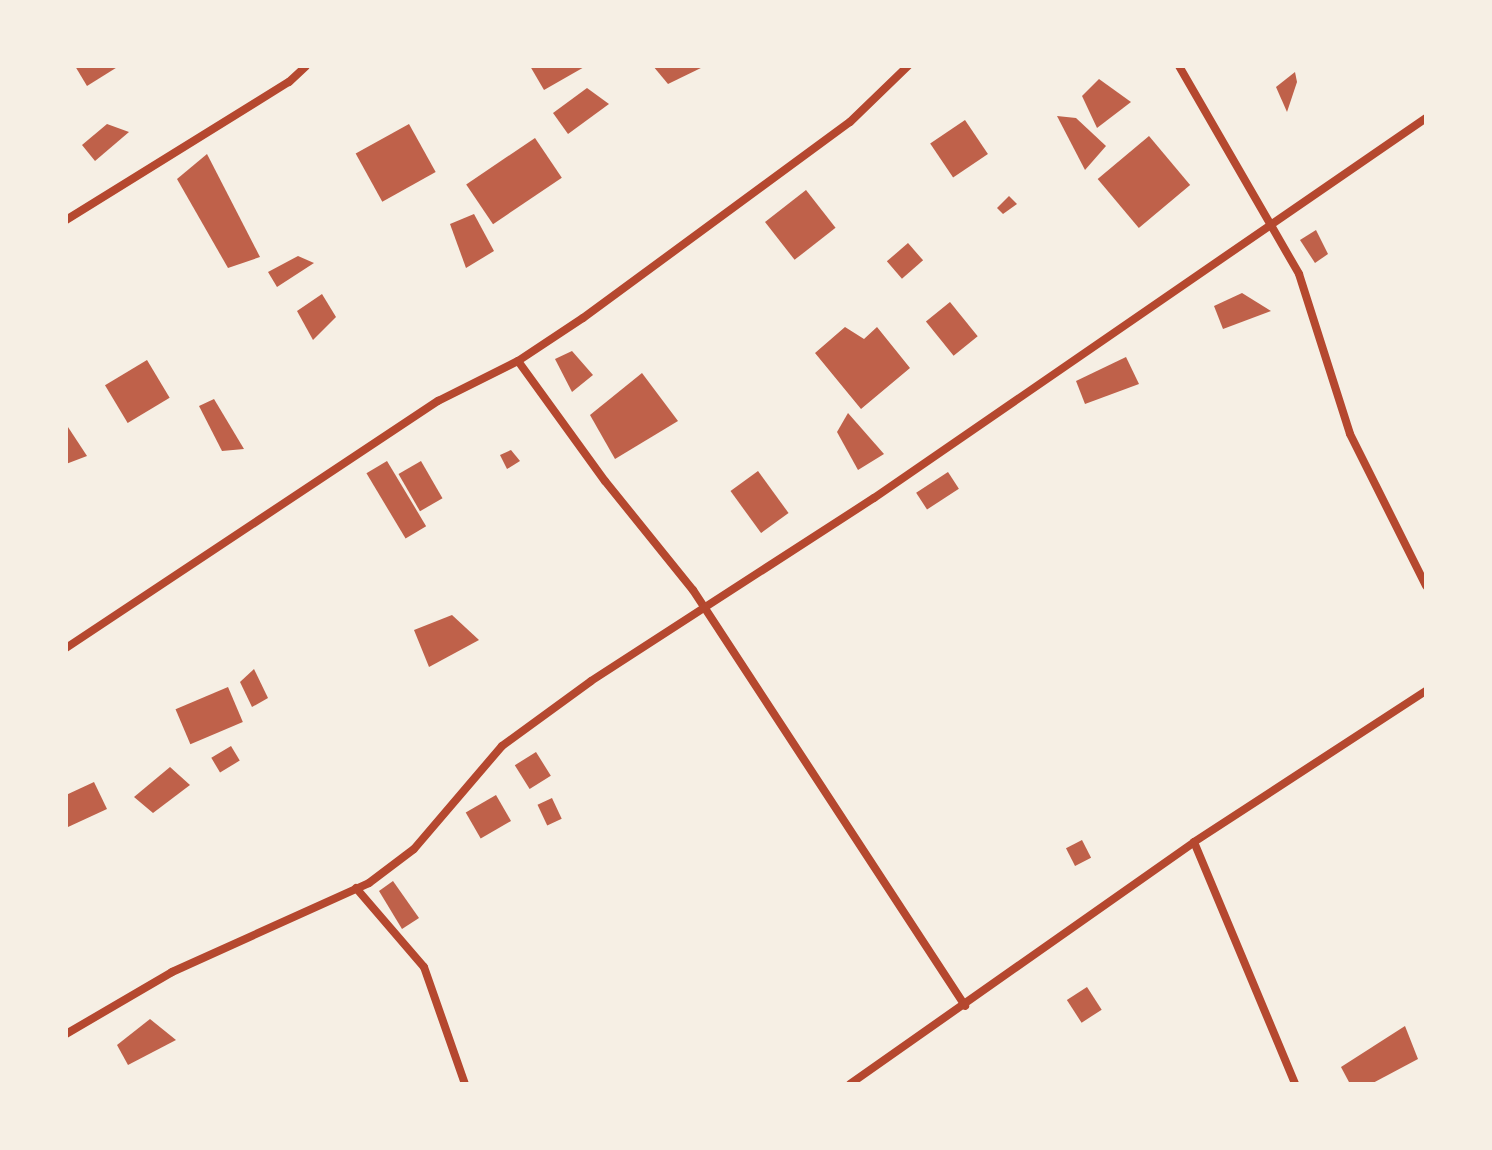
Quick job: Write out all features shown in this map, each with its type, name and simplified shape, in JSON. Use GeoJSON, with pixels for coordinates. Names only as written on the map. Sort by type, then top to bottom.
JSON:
{"type":"FeatureCollection","features":[{"type":"Feature","properties":{"kind":"street"},"geometry":{"type":"LineString","coordinates":[[66,220],[306,66]]}},
{"type":"Feature","properties":{"kind":"street"},"geometry":{"type":"LineString","coordinates":[[66,648],[438,401],[518,361],[850,122],[908,66]]}},
{"type":"Feature","properties":{"kind":"street"},"geometry":{"type":"LineString","coordinates":[[1179,66],[1275,226],[1299,274],[1350,434],[1426,586]]}},
{"type":"Feature","properties":{"kind":"street"},"geometry":{"type":"LineString","coordinates":[[66,1034],[172,972],[356,888],[414,849],[468,780],[502,746],[1275,226],[1426,118]]}},
{"type":"Feature","properties":{"kind":"street"},"geometry":{"type":"LineString","coordinates":[[518,361],[605,481],[693,590],[702,609],[965,1006]]}},
{"type":"Feature","properties":{"kind":"street"},"geometry":{"type":"LineString","coordinates":[[850,1084],[1194,842],[1426,691]]}},
{"type":"Feature","properties":{"kind":"street"},"geometry":{"type":"LineString","coordinates":[[1194,842],[1295,1084]]}},
{"type":"Feature","properties":{"kind":"street"},"geometry":{"type":"LineString","coordinates":[[356,888],[424,967],[465,1084]]}},
{"type":"Feature","properties":{"kind":"building"},"geometry":{"type":"Polygon","coordinates":[[[75,66],[119,66],[87,86],[75,66]]]}},
{"type":"Feature","properties":{"kind":"building"},"geometry":{"type":"Polygon","coordinates":[[[530,66],[586,66],[544,90],[530,66]]]}},
{"type":"Feature","properties":{"kind":"building"},"geometry":{"type":"Polygon","coordinates":[[[653,66],[705,66],[668,84],[653,66]]]}},
{"type":"Feature","properties":{"kind":"building"},"geometry":{"type":"Polygon","coordinates":[[[1295,72],[1297,82],[1287,112],[1276,87],[1295,72]]]}},
{"type":"Feature","properties":{"kind":"building"},"geometry":{"type":"Polygon","coordinates":[[[1099,79],[1131,102],[1097,128],[1082,96],[1099,79]]]}},
{"type":"Feature","properties":{"kind":"building"},"geometry":{"type":"Polygon","coordinates":[[[587,88],[609,104],[568,134],[553,113],[587,88]]]}},
{"type":"Feature","properties":{"kind":"building"},"geometry":{"type":"Polygon","coordinates":[[[1057,116],[1076,118],[1106,146],[1085,170],[1057,116]]]}},
{"type":"Feature","properties":{"kind":"building"},"geometry":{"type":"Polygon","coordinates":[[[965,120],[988,154],[953,177],[930,143],[965,120]]]}},
{"type":"Feature","properties":{"kind":"building"},"geometry":{"type":"Polygon","coordinates":[[[107,124],[129,132],[95,161],[82,145],[107,124]]]}},
{"type":"Feature","properties":{"kind":"building"},"geometry":{"type":"Polygon","coordinates":[[[409,124],[436,172],[382,202],[356,154],[409,124]]]}},
{"type":"Feature","properties":{"kind":"building"},"geometry":{"type":"Polygon","coordinates":[[[1149,136],[1190,185],[1139,228],[1098,179],[1149,136]]]}},
{"type":"Feature","properties":{"kind":"building"},"geometry":{"type":"Polygon","coordinates":[[[535,138],[562,178],[493,224],[466,184],[535,138]]]}},
{"type":"Feature","properties":{"kind":"building"},"geometry":{"type":"Polygon","coordinates":[[[207,154],[260,257],[228,268],[177,179],[207,154]]]}},
{"type":"Feature","properties":{"kind":"building"},"geometry":{"type":"Polygon","coordinates":[[[806,190],[836,228],[795,260],[765,222],[806,190]]]}},
{"type":"Feature","properties":{"kind":"building"},"geometry":{"type":"Polygon","coordinates":[[[1009,196],[1017,204],[1003,214],[997,208],[1009,196]]]}},
{"type":"Feature","properties":{"kind":"building"},"geometry":{"type":"Polygon","coordinates":[[[474,214],[494,251],[466,268],[450,224],[474,214]]]}},
{"type":"Feature","properties":{"kind":"building"},"geometry":{"type":"Polygon","coordinates":[[[1316,230],[1328,254],[1315,263],[1300,240],[1316,230]]]}},
{"type":"Feature","properties":{"kind":"building"},"geometry":{"type":"Polygon","coordinates":[[[908,243],[923,260],[902,279],[887,261],[908,243]]]}},
{"type":"Feature","properties":{"kind":"building"},"geometry":{"type":"Polygon","coordinates":[[[298,256],[314,263],[277,287],[268,272],[298,256]]]}},
{"type":"Feature","properties":{"kind":"building"},"geometry":{"type":"Polygon","coordinates":[[[1242,293],[1271,311],[1223,329],[1214,306],[1242,293]]]}},
{"type":"Feature","properties":{"kind":"building"},"geometry":{"type":"Polygon","coordinates":[[[322,294],[336,317],[313,340],[297,311],[322,294]]]}},
{"type":"Feature","properties":{"kind":"building"},"geometry":{"type":"Polygon","coordinates":[[[950,302],[978,336],[954,356],[926,322],[950,302]]]}},
{"type":"Feature","properties":{"kind":"building"},"geometry":{"type":"Polygon","coordinates":[[[845,327],[864,339],[877,327],[910,368],[861,409],[815,353],[845,327]]]}},
{"type":"Feature","properties":{"kind":"building"},"geometry":{"type":"Polygon","coordinates":[[[572,351],[593,375],[572,392],[555,359],[572,351]]]}},
{"type":"Feature","properties":{"kind":"building"},"geometry":{"type":"Polygon","coordinates":[[[1126,357],[1139,384],[1085,404],[1076,381],[1126,357]]]}},
{"type":"Feature","properties":{"kind":"building"},"geometry":{"type":"Polygon","coordinates":[[[147,360],[170,398],[128,423],[105,385],[147,360]]]}},
{"type":"Feature","properties":{"kind":"building"},"geometry":{"type":"Polygon","coordinates":[[[642,373],[678,421],[615,459],[590,415],[642,373]]]}},
{"type":"Feature","properties":{"kind":"building"},"geometry":{"type":"Polygon","coordinates":[[[214,399],[244,449],[222,451],[199,406],[214,399]]]}},
{"type":"Feature","properties":{"kind":"building"},"geometry":{"type":"Polygon","coordinates":[[[848,413],[884,454],[858,470],[837,432],[848,413]]]}},
{"type":"Feature","properties":{"kind":"building"},"geometry":{"type":"Polygon","coordinates":[[[66,424],[87,456],[66,464],[66,424]]]}},
{"type":"Feature","properties":{"kind":"building"},"geometry":{"type":"Polygon","coordinates":[[[511,450],[520,461],[507,469],[500,455],[511,450]]]}},
{"type":"Feature","properties":{"kind":"building"},"geometry":{"type":"Polygon","coordinates":[[[387,461],[426,526],[406,539],[366,473],[387,461]]]}},
{"type":"Feature","properties":{"kind":"building"},"geometry":{"type":"Polygon","coordinates":[[[421,461],[442,498],[420,511],[398,474],[421,461]]]}},
{"type":"Feature","properties":{"kind":"building"},"geometry":{"type":"Polygon","coordinates":[[[758,471],[789,513],[761,533],[730,491],[758,471]]]}},
{"type":"Feature","properties":{"kind":"building"},"geometry":{"type":"Polygon","coordinates":[[[948,472],[959,489],[927,509],[916,493],[948,472]]]}},
{"type":"Feature","properties":{"kind":"building"},"geometry":{"type":"Polygon","coordinates":[[[452,615],[479,640],[429,667],[414,630],[452,615]]]}},
{"type":"Feature","properties":{"kind":"building"},"geometry":{"type":"Polygon","coordinates":[[[254,669],[268,698],[252,707],[240,682],[254,669]]]}},
{"type":"Feature","properties":{"kind":"building"},"geometry":{"type":"Polygon","coordinates":[[[228,687],[243,722],[190,744],[176,709],[228,687]]]}},
{"type":"Feature","properties":{"kind":"building"},"geometry":{"type":"Polygon","coordinates":[[[231,746],[240,761],[220,772],[211,758],[231,746]]]}},
{"type":"Feature","properties":{"kind":"building"},"geometry":{"type":"Polygon","coordinates":[[[536,752],[551,776],[530,789],[515,765],[536,752]]]}},
{"type":"Feature","properties":{"kind":"building"},"geometry":{"type":"Polygon","coordinates":[[[170,767],[190,785],[153,813],[134,797],[170,767]]]}},
{"type":"Feature","properties":{"kind":"building"},"geometry":{"type":"Polygon","coordinates":[[[94,782],[107,809],[68,827],[66,795],[94,782]]]}},
{"type":"Feature","properties":{"kind":"building"},"geometry":{"type":"Polygon","coordinates":[[[496,795],[511,821],[481,838],[466,812],[496,795]]]}},
{"type":"Feature","properties":{"kind":"building"},"geometry":{"type":"Polygon","coordinates":[[[552,798],[562,819],[547,826],[537,805],[552,798]]]}},
{"type":"Feature","properties":{"kind":"building"},"geometry":{"type":"Polygon","coordinates":[[[1082,840],[1091,858],[1075,866],[1066,848],[1082,840]]]}},
{"type":"Feature","properties":{"kind":"building"},"geometry":{"type":"Polygon","coordinates":[[[393,881],[419,918],[402,929],[379,891],[393,881]]]}},
{"type":"Feature","properties":{"kind":"building"},"geometry":{"type":"Polygon","coordinates":[[[1087,987],[1102,1010],[1082,1023],[1067,1000],[1087,987]]]}},
{"type":"Feature","properties":{"kind":"building"},"geometry":{"type":"Polygon","coordinates":[[[150,1019],[176,1040],[128,1065],[117,1045],[150,1019]]]}},
{"type":"Feature","properties":{"kind":"building"},"geometry":{"type":"Polygon","coordinates":[[[1405,1026],[1418,1059],[1371,1084],[1350,1084],[1341,1067],[1405,1026]]]}}]}
